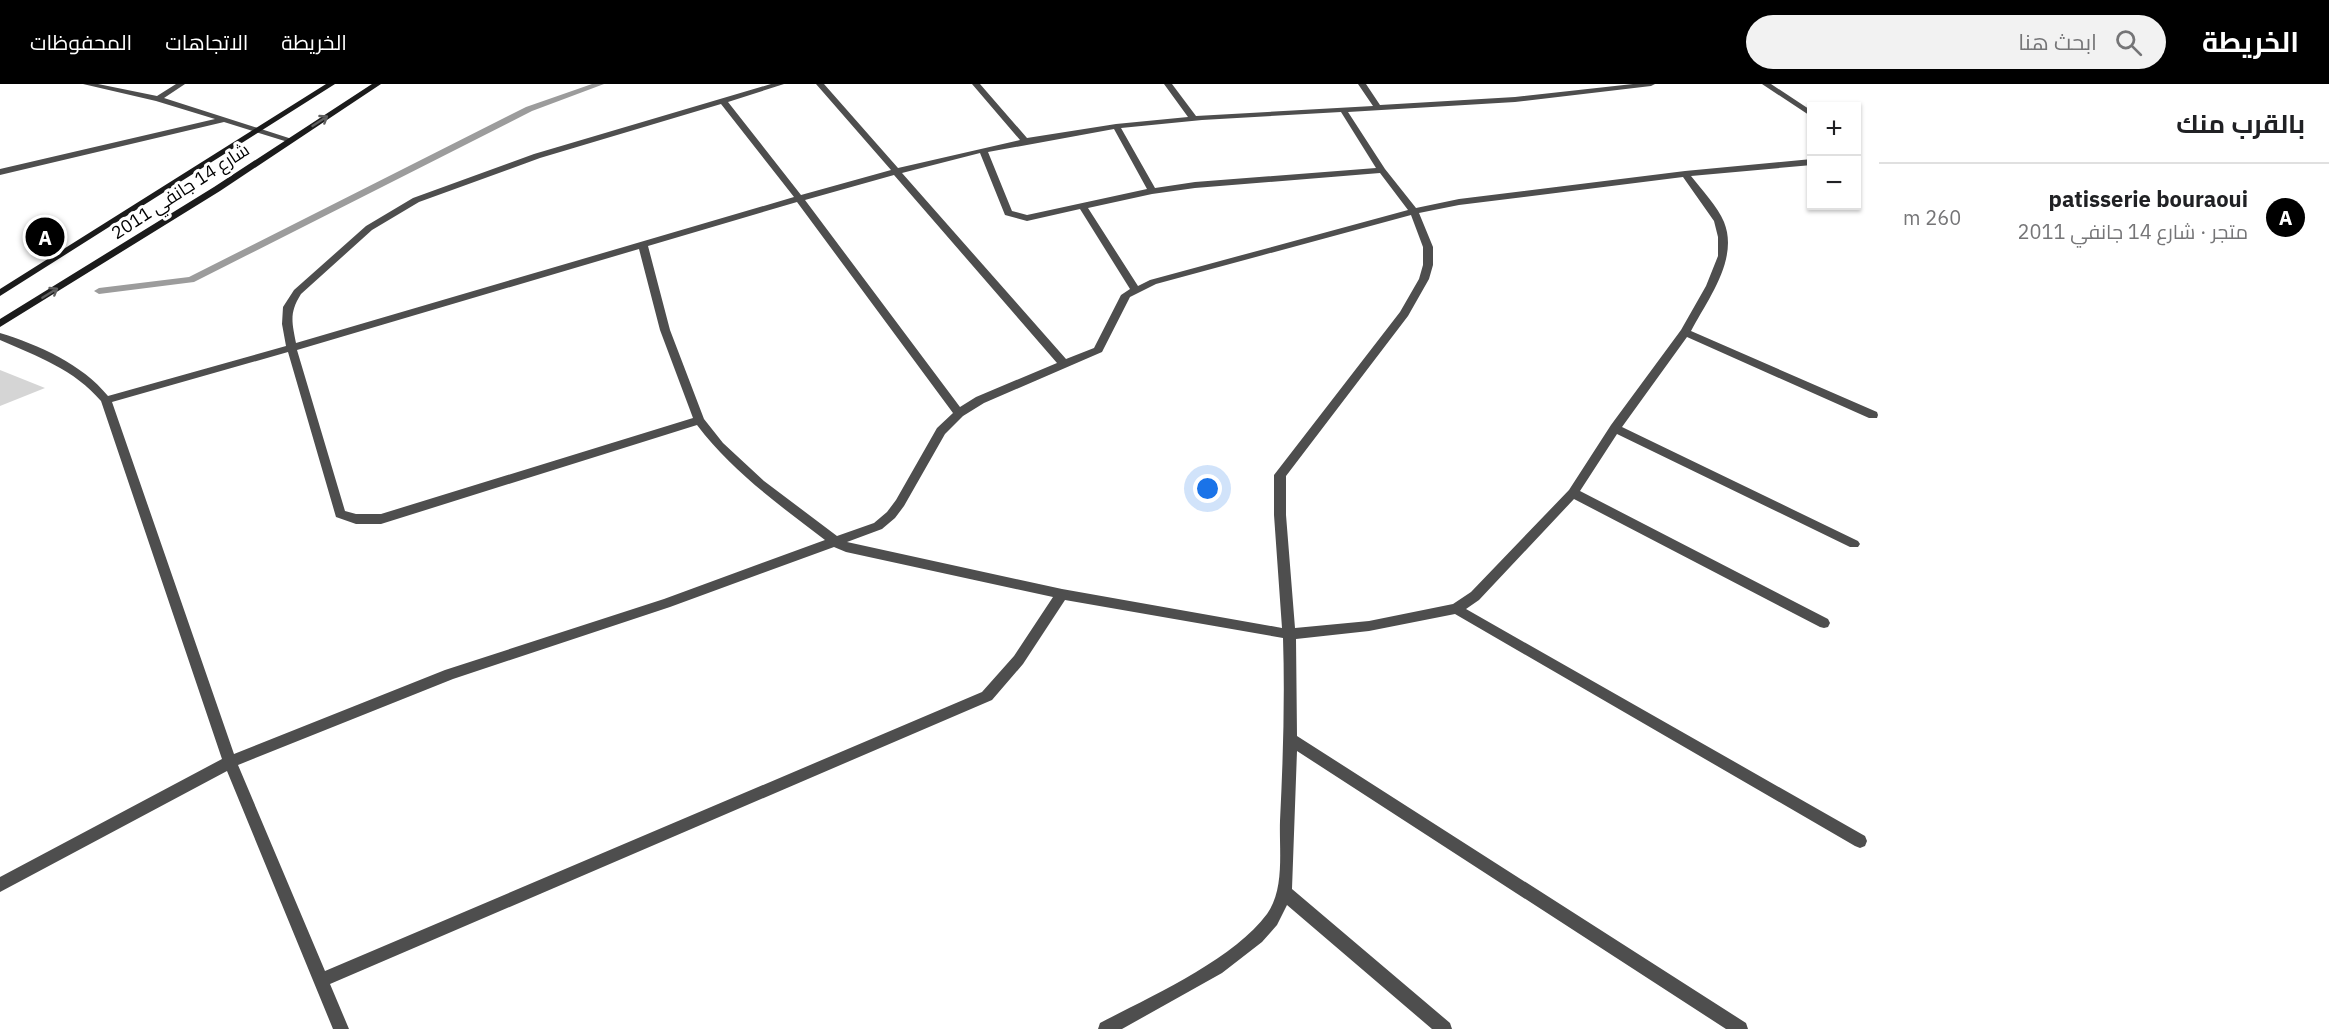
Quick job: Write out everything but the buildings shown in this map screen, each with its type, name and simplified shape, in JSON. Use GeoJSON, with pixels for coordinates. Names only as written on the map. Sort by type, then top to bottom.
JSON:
{"type":"FeatureCollection","features":[{"type":"Feature","properties":{"kind":"main road","name":"شارع 14 جانفي 2011"},"geometry":{"type":"LineString","coordinates":[[0,293],[331,84]]}},
{"type":"Feature","properties":{"kind":"main road","name":"شارع 14 جانفي 2011"},"geometry":{"type":"LineString","coordinates":[[0,324],[377,84]]}},
{"type":"Feature","properties":{"kind":"street"},"geometry":{"type":"LineString","coordinates":[[87,84],[158,99],[291,140]]}},
{"type":"Feature","properties":{"kind":"street"},"geometry":{"type":"LineString","coordinates":[[158,99],[182,84]]}},
{"type":"Feature","properties":{"kind":"street"},"geometry":{"type":"LineString","coordinates":[[699,420],[381,519],[356,519],[340,514],[292,349],[288,307],[297,292],[369,228],[387,215],[416,200],[537,156],[780,84]]}},
{"type":"Feature","properties":{"kind":"street"},"geometry":{"type":"LineString","coordinates":[[819,84],[1065,365]]}},
{"type":"Feature","properties":{"kind":"street"},"geometry":{"type":"LineString","coordinates":[[976,84],[1025,141]]}},
{"type":"Feature","properties":{"kind":"street"},"geometry":{"type":"LineString","coordinates":[[1168,84],[1193,118]]}},
{"type":"Feature","properties":{"kind":"street"},"geometry":{"type":"LineString","coordinates":[[1362,84],[1378,108]]}},
{"type":"Feature","properties":{"kind":"street"},"geometry":{"type":"LineString","coordinates":[[106,400],[292,349],[800,199],[896,172],[1025,141],[1116,126],[1193,118],[1498,100],[1651,84]]}},
{"type":"Feature","properties":{"kind":"street"},"geometry":{"type":"LineString","coordinates":[[1766,84],[1807,112]]}},
{"type":"Feature","properties":{"kind":"street"},"geometry":{"type":"LineString","coordinates":[[723,101],[800,199],[959,413]]}},
{"type":"Feature","properties":{"kind":"street"},"geometry":{"type":"LineString","coordinates":[[1106,1029],[1196,980],[1247,944],[1272,919],[1284,892],[1291,741],[1289,634],[1279,501],[1280,475],[1404,314],[1424,279],[1428,247],[1414,211],[1382,170],[1343,110]]}},
{"type":"Feature","properties":{"kind":"street"},"geometry":{"type":"LineString","coordinates":[[0,172],[223,120]]}},
{"type":"Feature","properties":{"kind":"street"},"geometry":{"type":"LineString","coordinates":[[1116,126],[1152,191]]}},
{"type":"Feature","properties":{"kind":"street"},"geometry":{"type":"LineString","coordinates":[[983,150],[1008,213],[1012,216],[1027,218],[1152,191],[1195,185],[1382,170]]}},
{"type":"Feature","properties":{"kind":"street"},"geometry":{"type":"LineString","coordinates":[[0,885],[230,762],[450,674],[666,603],[878,526],[891,515],[941,431],[959,413],[980,400],[1098,350],[1126,295],[1135,289],[1153,282],[1414,211],[1497,196],[1807,162]]}},
{"type":"Feature","properties":{"kind":"street"},"geometry":{"type":"LineString","coordinates":[[644,245],[665,330],[699,420],[719,446],[760,484],[836,542],[846,547],[1062,594],[1289,634],[1369,626],[1456,609],[1475,596],[1573,493],[1615,428],[1685,332],[1711,286],[1723,256],[1723,237],[1719,221],[1685,174]]}},
{"type":"Feature","properties":{"kind":"street"},"geometry":{"type":"LineString","coordinates":[[1083,207],[1135,289]]}},
{"type":"Feature","properties":{"kind":"street"},"geometry":{"type":"LineString","coordinates":[[1685,332],[1873,415]]}},
{"type":"Feature","properties":{"kind":"street"},"geometry":{"type":"LineString","coordinates":[[0,336],[57,362],[97,387],[106,400],[230,762],[341,1029]]}},
{"type":"Feature","properties":{"kind":"street"},"geometry":{"type":"LineString","coordinates":[[1615,428],[1854,544]]}},
{"type":"Feature","properties":{"kind":"street"},"geometry":{"type":"LineString","coordinates":[[1573,493],[1824,623]]}},
{"type":"Feature","properties":{"kind":"street"},"geometry":{"type":"LineString","coordinates":[[322,980],[987,696],[1015,666],[1062,594]]}},
{"type":"Feature","properties":{"kind":"street"},"geometry":{"type":"LineString","coordinates":[[1456,609],[1860,841]]}},
{"type":"Feature","properties":{"kind":"street"},"geometry":{"type":"LineString","coordinates":[[1291,741],[1740,1029]]}},
{"type":"Feature","properties":{"kind":"street"},"geometry":{"type":"LineString","coordinates":[[1284,892],[1444,1029]]}},
{"type":"Feature","properties":{"kind":"shaded area"},"geometry":{"type":"Polygon","coordinates":[[[0,370],[45,388],[0,406],[0,370]]]}},
{"type":"Feature","properties":{"kind":"waterway"},"geometry":{"type":"LineString","coordinates":[[99,291],[191,280],[529,109],[600,84]]}},
{"type":"Feature","properties":{"kind":"place","name":"patisserie bouraoui"},"geometry":{"type":"Point","coordinates":[45,237]}}]}
